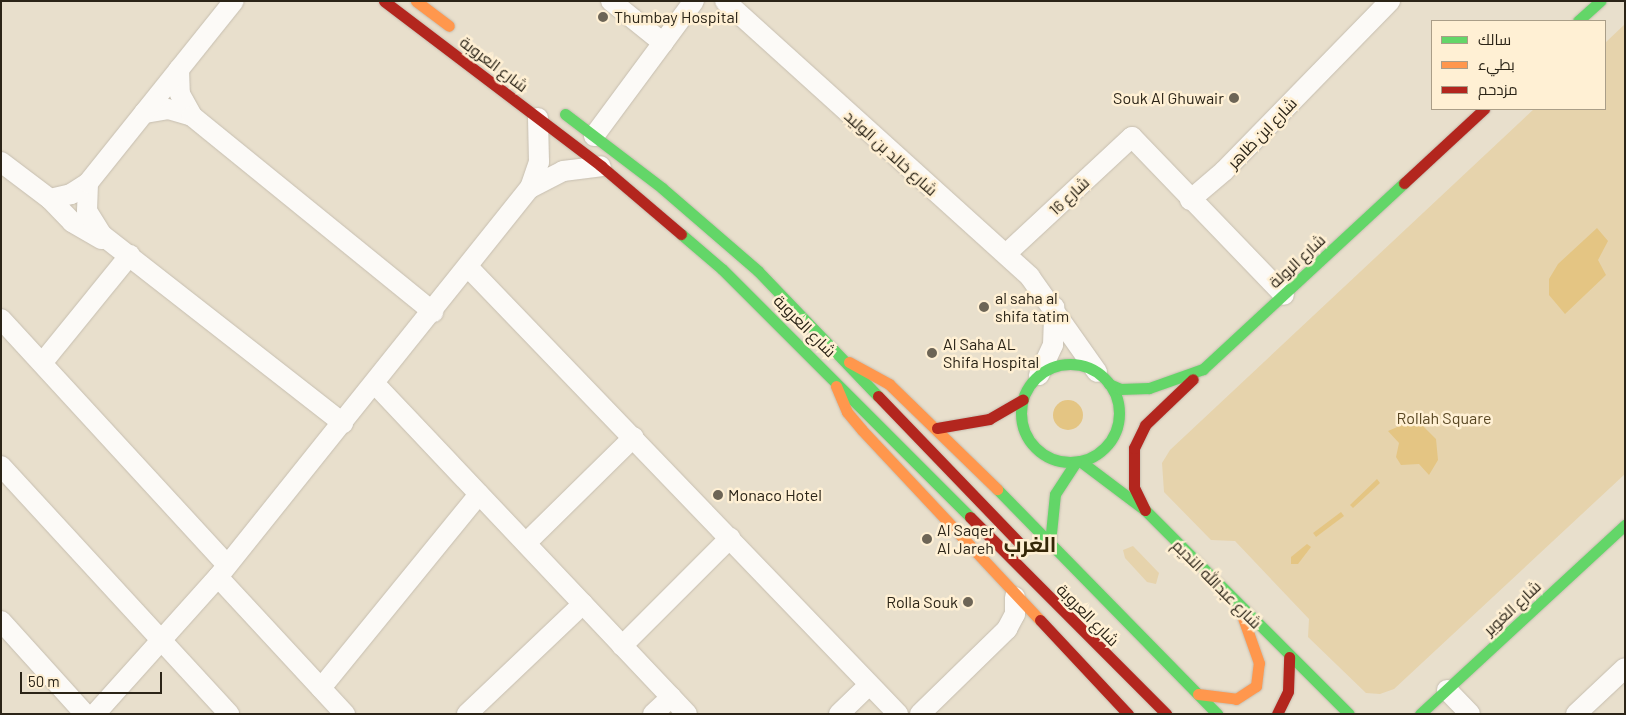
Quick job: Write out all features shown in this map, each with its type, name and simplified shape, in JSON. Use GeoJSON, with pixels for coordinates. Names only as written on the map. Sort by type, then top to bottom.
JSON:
{"type":"FeatureCollection","features":[{"type":"Feature","properties":{"kind":"street"},"geometry":{"type":"LineString","coordinates":[[50,199],[71,194],[88,183],[234,1]]}},
{"type":"Feature","properties":{"kind":"street","name":"شارع العروبة"},"geometry":{"type":"LineString","coordinates":[[384,1],[601,166],[722,268],[1166,714]]}},
{"type":"Feature","properties":{"kind":"street","name":"شارع العروبة"},"geometry":{"type":"LineString","coordinates":[[416,1],[462,36]]}},
{"type":"Feature","properties":{"kind":"street"},"geometry":{"type":"LineString","coordinates":[[612,1],[663,43]]}},
{"type":"Feature","properties":{"kind":"street"},"geometry":{"type":"LineString","coordinates":[[594,136],[694,1]]}},
{"type":"Feature","properties":{"kind":"street","name":"شارع خالد بن الوليد"},"geometry":{"type":"LineString","coordinates":[[725,1],[1006,254],[1054,307],[1103,378]]}},
{"type":"Feature","properties":{"kind":"street","name":"شارع ابن ظاهر"},"geometry":{"type":"LineString","coordinates":[[1190,200],[1224,171],[1390,1]]}},
{"type":"Feature","properties":{"kind":"street"},"geometry":{"type":"LineString","coordinates":[[1579,20],[1600,1]]}},
{"type":"Feature","properties":{"kind":"street"},"geometry":{"type":"LineString","coordinates":[[179,69],[180,94],[192,116],[433,312]]}},
{"type":"Feature","properties":{"kind":"street","name":"شارع العروبة"},"geometry":{"type":"LineString","coordinates":[[554,106],[727,243],[849,362],[1034,558]]}},
{"type":"Feature","properties":{"kind":"street"},"geometry":{"type":"LineString","coordinates":[[144,113],[168,109],[192,116]]}},
{"type":"Feature","properties":{"kind":"street","name":"شارع الرولة"},"geometry":{"type":"LineString","coordinates":[[1103,378],[1120,389],[1149,388],[1203,369],[1483,110]]}},
{"type":"Feature","properties":{"kind":"street"},"geometry":{"type":"LineString","coordinates":[[95,714],[163,641],[223,571],[469,268],[530,188],[539,162],[538,118]]}},
{"type":"Feature","properties":{"kind":"street","name":"شارع 16"},"geometry":{"type":"LineString","coordinates":[[1006,254],[1132,137],[1190,200]]}},
{"type":"Feature","properties":{"kind":"street"},"geometry":{"type":"LineString","coordinates":[[1,162],[50,199],[72,222],[114,243]]}},
{"type":"Feature","properties":{"kind":"street"},"geometry":{"type":"LineString","coordinates":[[530,188],[563,171],[601,166]]}},
{"type":"Feature","properties":{"kind":"street"},"geometry":{"type":"LineString","coordinates":[[88,183],[87,211],[92,224],[343,423]]}},
{"type":"Feature","properties":{"kind":"street"},"geometry":{"type":"LineString","coordinates":[[1190,200],[1284,295]]}},
{"type":"Feature","properties":{"kind":"street"},"geometry":{"type":"LineString","coordinates":[[43,362],[130,255]]}},
{"type":"Feature","properties":{"kind":"street"},"geometry":{"type":"LineString","coordinates":[[469,268],[634,437],[898,714]]}},
{"type":"Feature","properties":{"kind":"street"},"geometry":{"type":"LineString","coordinates":[[937,428],[989,420],[1023,399],[1039,375],[1053,345],[1054,307]]}},
{"type":"Feature","properties":{"kind":"street"},"geometry":{"type":"LineString","coordinates":[[1,319],[43,362],[345,714]]}},
{"type":"Feature","properties":{"kind":"street"},"geometry":{"type":"LineString","coordinates":[[849,362],[889,384],[937,428],[1217,714]]}},
{"type":"Feature","properties":{"kind":"street"},"geometry":{"type":"LineString","coordinates":[[1023,399],[1022,427],[1037,450],[1062,462],[1078,462],[1093,457],[1112,437],[1118,410],[1103,378],[1074,364],[1039,375]]}},
{"type":"Feature","properties":{"kind":"street"},"geometry":{"type":"LineString","coordinates":[[1145,510],[1132,474],[1138,436],[1154,415],[1203,369]]}},
{"type":"Feature","properties":{"kind":"street"},"geometry":{"type":"LineString","coordinates":[[835,380],[854,422],[1015,596],[1128,714]]}},
{"type":"Feature","properties":{"kind":"street"},"geometry":{"type":"LineString","coordinates":[[375,384],[687,714]]}},
{"type":"Feature","properties":{"kind":"street"},"geometry":{"type":"LineString","coordinates":[[526,543],[634,437]]}},
{"type":"Feature","properties":{"kind":"street"},"geometry":{"type":"LineString","coordinates":[[1050,543],[1055,494],[1078,462]]}},
{"type":"Feature","properties":{"kind":"street","name":"شارع عبدالله النديم"},"geometry":{"type":"LineString","coordinates":[[1078,462],[1145,510],[1289,657],[1348,714]]}},
{"type":"Feature","properties":{"kind":"street"},"geometry":{"type":"LineString","coordinates":[[1,466],[229,714]]}},
{"type":"Feature","properties":{"kind":"street"},"geometry":{"type":"LineString","coordinates":[[321,688],[480,494]]}},
{"type":"Feature","properties":{"kind":"street","name":"شارع الغوير"},"geometry":{"type":"LineString","coordinates":[[1420,714],[1558,581],[1625,525]]}},
{"type":"Feature","properties":{"kind":"street"},"geometry":{"type":"LineString","coordinates":[[622,646],[730,538]]}},
{"type":"Feature","properties":{"kind":"street"},"geometry":{"type":"LineString","coordinates":[[920,714],[1006,628],[1016,614],[1015,596]]}},
{"type":"Feature","properties":{"kind":"street"},"geometry":{"type":"LineString","coordinates":[[467,714],[583,604]]}},
{"type":"Feature","properties":{"kind":"street"},"geometry":{"type":"LineString","coordinates":[[1198,694],[1236,699],[1256,686],[1259,663],[1239,606]]}},
{"type":"Feature","properties":{"kind":"street"},"geometry":{"type":"LineString","coordinates":[[1,621],[85,714]]}},
{"type":"Feature","properties":{"kind":"street"},"geometry":{"type":"LineString","coordinates":[[1277,714],[1288,691],[1289,657]]}},
{"type":"Feature","properties":{"kind":"street"},"geometry":{"type":"LineString","coordinates":[[1576,714],[1625,668]]}},
{"type":"Feature","properties":{"kind":"street"},"geometry":{"type":"LineString","coordinates":[[839,714],[869,685]]}},
{"type":"Feature","properties":{"kind":"street"},"geometry":{"type":"LineString","coordinates":[[1447,690],[1470,714]]}},
{"type":"Feature","properties":{"kind":"street"},"geometry":{"type":"LineString","coordinates":[[653,714],[671,697]]}},
{"type":"Feature","properties":{"kind":"street"},"geometry":{"type":"LineString","coordinates":[[1114,700],[1121,714]]}},
{"type":"Feature","properties":{"kind":"green space","name":"Rollah Square"},"geometry":{"type":"Polygon","coordinates":[[[1625,24],[1625,474],[1394,689],[1380,694],[1366,693],[1308,637],[1309,619],[1235,541],[1211,540],[1164,492],[1162,463],[1170,450],[1533,110],[1606,110],[1606,42],[1625,24]]]}},
{"type":"Feature","properties":{"kind":"green space"},"geometry":{"type":"Polygon","coordinates":[[[1133,546],[1159,573],[1156,584],[1147,582],[1125,558],[1123,550],[1133,546]]]}},
{"type":"Feature","properties":{"kind":"shaded area"},"geometry":{"type":"Polygon","coordinates":[[[1597,228],[1608,241],[1598,260],[1606,275],[1565,314],[1549,295],[1549,279],[1558,264],[1597,228]]]}},
{"type":"Feature","properties":{"kind":"shaded area"},"geometry":{"type":"Polygon","coordinates":[[[1068,400],[1079,404],[1083,415],[1079,426],[1068,430],[1057,426],[1053,415],[1057,404],[1068,400]]]}},
{"type":"Feature","properties":{"kind":"shaded area"},"geometry":{"type":"Polygon","coordinates":[[[1409,422],[1422,425],[1436,439],[1438,460],[1429,475],[1419,464],[1401,465],[1396,457],[1399,443],[1388,431],[1409,422]]]}},
{"type":"Feature","properties":{"kind":"shaded area"},"geometry":{"type":"Polygon","coordinates":[[[1377,479],[1380,483],[1353,508],[1350,505],[1377,479]]]}},
{"type":"Feature","properties":{"kind":"shaded area"},"geometry":{"type":"Polygon","coordinates":[[[1341,512],[1344,516],[1316,537],[1313,533],[1341,512]]]}},
{"type":"Feature","properties":{"kind":"shaded area"},"geometry":{"type":"Polygon","coordinates":[[[1307,544],[1311,547],[1298,564],[1291,564],[1291,557],[1307,544]]]}},
{"type":"Feature","properties":{"kind":"traffic: fast"},"geometry":{"type":"LineString","coordinates":[[1579,20],[1600,1]]}},
{"type":"Feature","properties":{"kind":"traffic: fast"},"geometry":{"type":"LineString","coordinates":[[565,114],[662,188],[758,271],[878,396]]}},
{"type":"Feature","properties":{"kind":"traffic: fast"},"geometry":{"type":"LineString","coordinates":[[1109,384],[1120,389],[1149,388],[1203,369],[1404,183]]}},
{"type":"Feature","properties":{"kind":"traffic: fast"},"geometry":{"type":"LineString","coordinates":[[681,234],[722,269],[970,517]]}},
{"type":"Feature","properties":{"kind":"traffic: fast"},"geometry":{"type":"LineString","coordinates":[[1070,364],[1089,368],[1104,379],[1115,394],[1119,413],[1115,432],[1104,447],[1089,458],[1070,462],[1051,458],[1036,447],[1025,432],[1021,413],[1025,394],[1036,379],[1051,368],[1070,364]]}},
{"type":"Feature","properties":{"kind":"traffic: fast"},"geometry":{"type":"LineString","coordinates":[[1080,461],[1145,510],[1349,714]]}},
{"type":"Feature","properties":{"kind":"traffic: fast"},"geometry":{"type":"LineString","coordinates":[[1050,543],[1055,494],[1076,462]]}},
{"type":"Feature","properties":{"kind":"traffic: fast"},"geometry":{"type":"LineString","coordinates":[[997,489],[1217,714]]}},
{"type":"Feature","properties":{"kind":"traffic: fast"},"geometry":{"type":"LineString","coordinates":[[1420,714],[1625,525]]}},
{"type":"Feature","properties":{"kind":"traffic: slow"},"geometry":{"type":"LineString","coordinates":[[416,1],[449,26]]}},
{"type":"Feature","properties":{"kind":"traffic: slow"},"geometry":{"type":"LineString","coordinates":[[849,362],[889,384],[997,489]]}},
{"type":"Feature","properties":{"kind":"traffic: slow"},"geometry":{"type":"LineString","coordinates":[[836,386],[847,412],[862,430],[1040,620]]}},
{"type":"Feature","properties":{"kind":"traffic: slow"},"geometry":{"type":"LineString","coordinates":[[1198,694],[1236,699],[1256,686],[1259,663],[1242,615]]}},
{"type":"Feature","properties":{"kind":"traffic: jam"},"geometry":{"type":"LineString","coordinates":[[384,1],[601,166],[681,234]]}},
{"type":"Feature","properties":{"kind":"traffic: jam"},"geometry":{"type":"LineString","coordinates":[[1404,183],[1483,110]]}},
{"type":"Feature","properties":{"kind":"traffic: jam"},"geometry":{"type":"LineString","coordinates":[[1145,510],[1134,487],[1134,448],[1145,425],[1193,379]]}},
{"type":"Feature","properties":{"kind":"traffic: jam"},"geometry":{"type":"LineString","coordinates":[[878,396],[1025,549]]}},
{"type":"Feature","properties":{"kind":"traffic: jam"},"geometry":{"type":"LineString","coordinates":[[937,428],[989,419],[1023,399]]}},
{"type":"Feature","properties":{"kind":"traffic: jam"},"geometry":{"type":"LineString","coordinates":[[970,517],[1166,714]]}},
{"type":"Feature","properties":{"kind":"traffic: jam"},"geometry":{"type":"LineString","coordinates":[[1040,620],[1128,714]]}},
{"type":"Feature","properties":{"kind":"traffic: jam"},"geometry":{"type":"LineString","coordinates":[[1277,714],[1288,691],[1289,657]]}},
{"type":"Feature","properties":{"kind":"place","name":"Thumbay Hospital"},"geometry":{"type":"Point","coordinates":[603,17]}},
{"type":"Feature","properties":{"kind":"place","name":"Souk Al Ghuwair"},"geometry":{"type":"Point","coordinates":[1234,98]}},
{"type":"Feature","properties":{"kind":"place","name":"al saha al shifa tatim"},"geometry":{"type":"Point","coordinates":[984,307]}},
{"type":"Feature","properties":{"kind":"place","name":"Al Saha AL Shifa Hospital"},"geometry":{"type":"Point","coordinates":[932,353]}},
{"type":"Feature","properties":{"kind":"place","name":"Monaco Hotel"},"geometry":{"type":"Point","coordinates":[718,495]}},
{"type":"Feature","properties":{"kind":"place","name":"Al Saqer Al Jareh"},"geometry":{"type":"Point","coordinates":[927,539]}},
{"type":"Feature","properties":{"kind":"place","name":"Rolla Souk"},"geometry":{"type":"Point","coordinates":[968,602]}},
{"type":"Feature","properties":{"kind":"district","name":"الغرب"},"geometry":{"type":"Point","coordinates":[1030,544]}}]}
